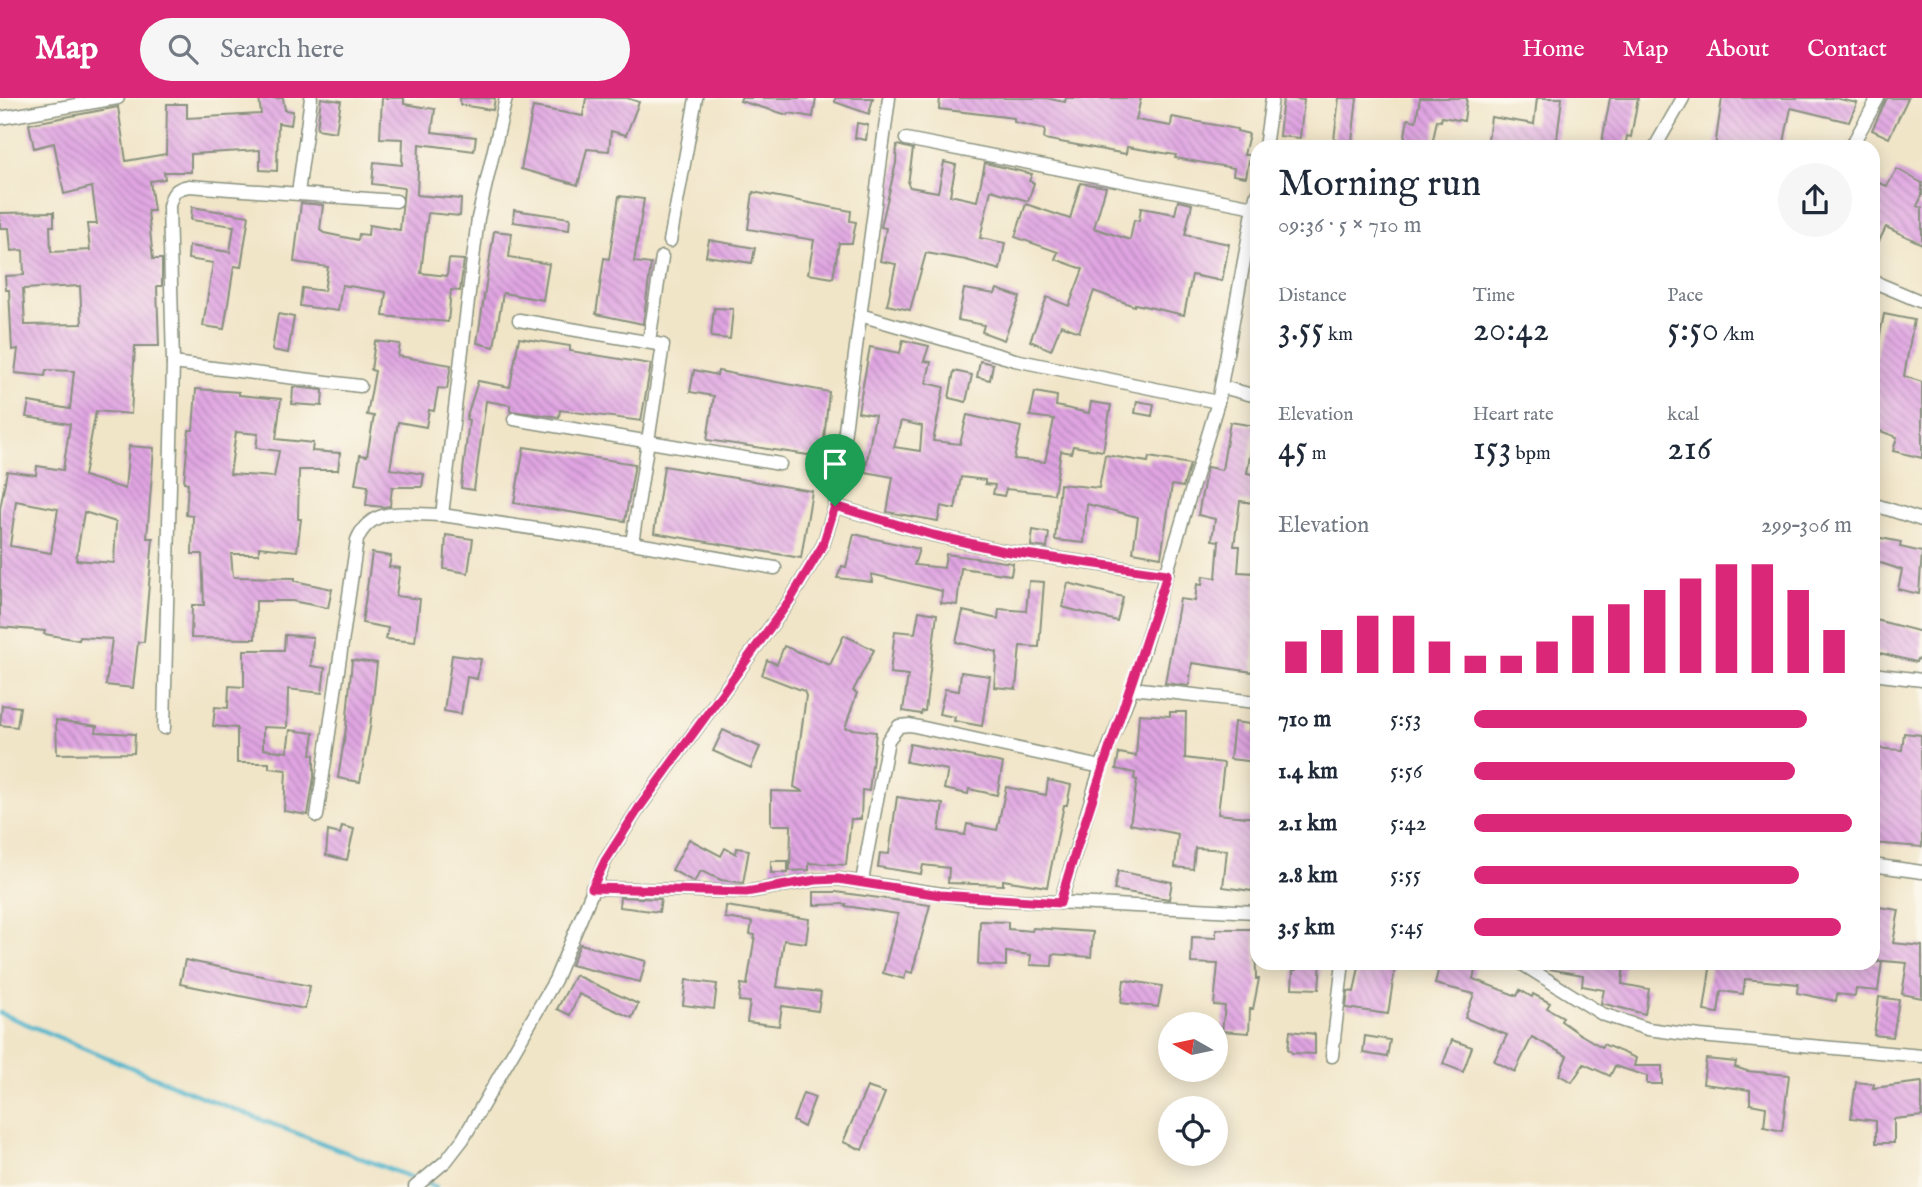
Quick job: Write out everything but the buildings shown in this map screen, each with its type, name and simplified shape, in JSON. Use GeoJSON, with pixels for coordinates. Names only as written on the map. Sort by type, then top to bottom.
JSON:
{"type":"FeatureCollection","features":[{"type":"Feature","properties":{"kind":"street"},"geometry":{"type":"LineString","coordinates":[[0,118],[118,98]]}},
{"type":"Feature","properties":{"kind":"street"},"geometry":{"type":"LineString","coordinates":[[298,193],[311,98]]}},
{"type":"Feature","properties":{"kind":"street"},"geometry":{"type":"LineString","coordinates":[[442,516],[478,218],[506,98]]}},
{"type":"Feature","properties":{"kind":"street"},"geometry":{"type":"LineString","coordinates":[[670,241],[696,98]]}},
{"type":"Feature","properties":{"kind":"street"},"geometry":{"type":"LineString","coordinates":[[415,1187],[454,1152],[471,1125],[555,980],[605,861],[639,808],[790,600],[823,545],[835,506],[890,98]]}},
{"type":"Feature","properties":{"kind":"street"},"geometry":{"type":"LineString","coordinates":[[1266,140],[1272,98]]}},
{"type":"Feature","properties":{"kind":"street"},"geometry":{"type":"LineString","coordinates":[[1660,140],[1683,98]]}},
{"type":"Feature","properties":{"kind":"street"},"geometry":{"type":"LineString","coordinates":[[1855,140],[1878,98]]}},
{"type":"Feature","properties":{"kind":"street"},"geometry":{"type":"LineString","coordinates":[[906,139],[1250,201]]}},
{"type":"Feature","properties":{"kind":"street"},"geometry":{"type":"LineString","coordinates":[[164,728],[173,363],[169,206],[172,195],[180,188],[189,186],[396,201]]}},
{"type":"Feature","properties":{"kind":"street"},"geometry":{"type":"LineString","coordinates":[[1060,903],[1101,767],[1132,688],[1218,402],[1250,230]]}},
{"type":"Feature","properties":{"kind":"street"},"geometry":{"type":"LineString","coordinates":[[649,341],[662,257]]}},
{"type":"Feature","properties":{"kind":"street"},"geometry":{"type":"LineString","coordinates":[[1880,284],[1922,302]]}},
{"type":"Feature","properties":{"kind":"street"},"geometry":{"type":"LineString","coordinates":[[860,315],[1015,359],[1218,402]]}},
{"type":"Feature","properties":{"kind":"street"},"geometry":{"type":"LineString","coordinates":[[519,320],[661,343],[663,349],[650,441],[632,543]]}},
{"type":"Feature","properties":{"kind":"street"},"geometry":{"type":"LineString","coordinates":[[173,363],[360,386]]}},
{"type":"Feature","properties":{"kind":"street"},"geometry":{"type":"LineString","coordinates":[[1222,387],[1250,394]]}},
{"type":"Feature","properties":{"kind":"street"},"geometry":{"type":"LineString","coordinates":[[514,419],[780,464]]}},
{"type":"Feature","properties":{"kind":"street"},"geometry":{"type":"LineString","coordinates":[[835,506],[933,535],[1004,551],[1167,574]]}},
{"type":"Feature","properties":{"kind":"street"},"geometry":{"type":"LineString","coordinates":[[1880,507],[1922,520]]}},
{"type":"Feature","properties":{"kind":"street"},"geometry":{"type":"LineString","coordinates":[[317,816],[357,540],[363,526],[371,518],[383,515],[442,516],[632,543],[775,568]]}},
{"type":"Feature","properties":{"kind":"street"},"geometry":{"type":"LineString","coordinates":[[1880,675],[1922,680]]}},
{"type":"Feature","properties":{"kind":"street"},"geometry":{"type":"LineString","coordinates":[[1132,688],[1250,701]]}},
{"type":"Feature","properties":{"kind":"street"},"geometry":{"type":"LineString","coordinates":[[862,881],[888,740],[899,726],[910,725],[1101,767]]}},
{"type":"Feature","properties":{"kind":"street"},"geometry":{"type":"LineString","coordinates":[[1880,866],[1922,872]]}},
{"type":"Feature","properties":{"kind":"street"},"geometry":{"type":"LineString","coordinates":[[592,888],[746,892],[816,880],[862,881],[940,895],[1250,912]]}},
{"type":"Feature","properties":{"kind":"street"},"geometry":{"type":"LineString","coordinates":[[1332,1056],[1342,970]]}},
{"type":"Feature","properties":{"kind":"street"},"geometry":{"type":"LineString","coordinates":[[1532,970],[1602,1014],[1648,1029],[1922,1056]]}},
{"type":"Feature","properties":{"kind":"waterway"},"geometry":{"type":"LineString","coordinates":[[0,1013],[205,1098],[436,1187]]}},
{"type":"Feature","properties":{"kind":"route"},"geometry":{"type":"LineString","coordinates":[[835,506],[967,544],[1167,574],[1132,688],[1101,767],[1060,903],[940,895],[838,879],[746,892],[592,888],[625,828],[790,600],[827,537],[835,506]]}}]}
